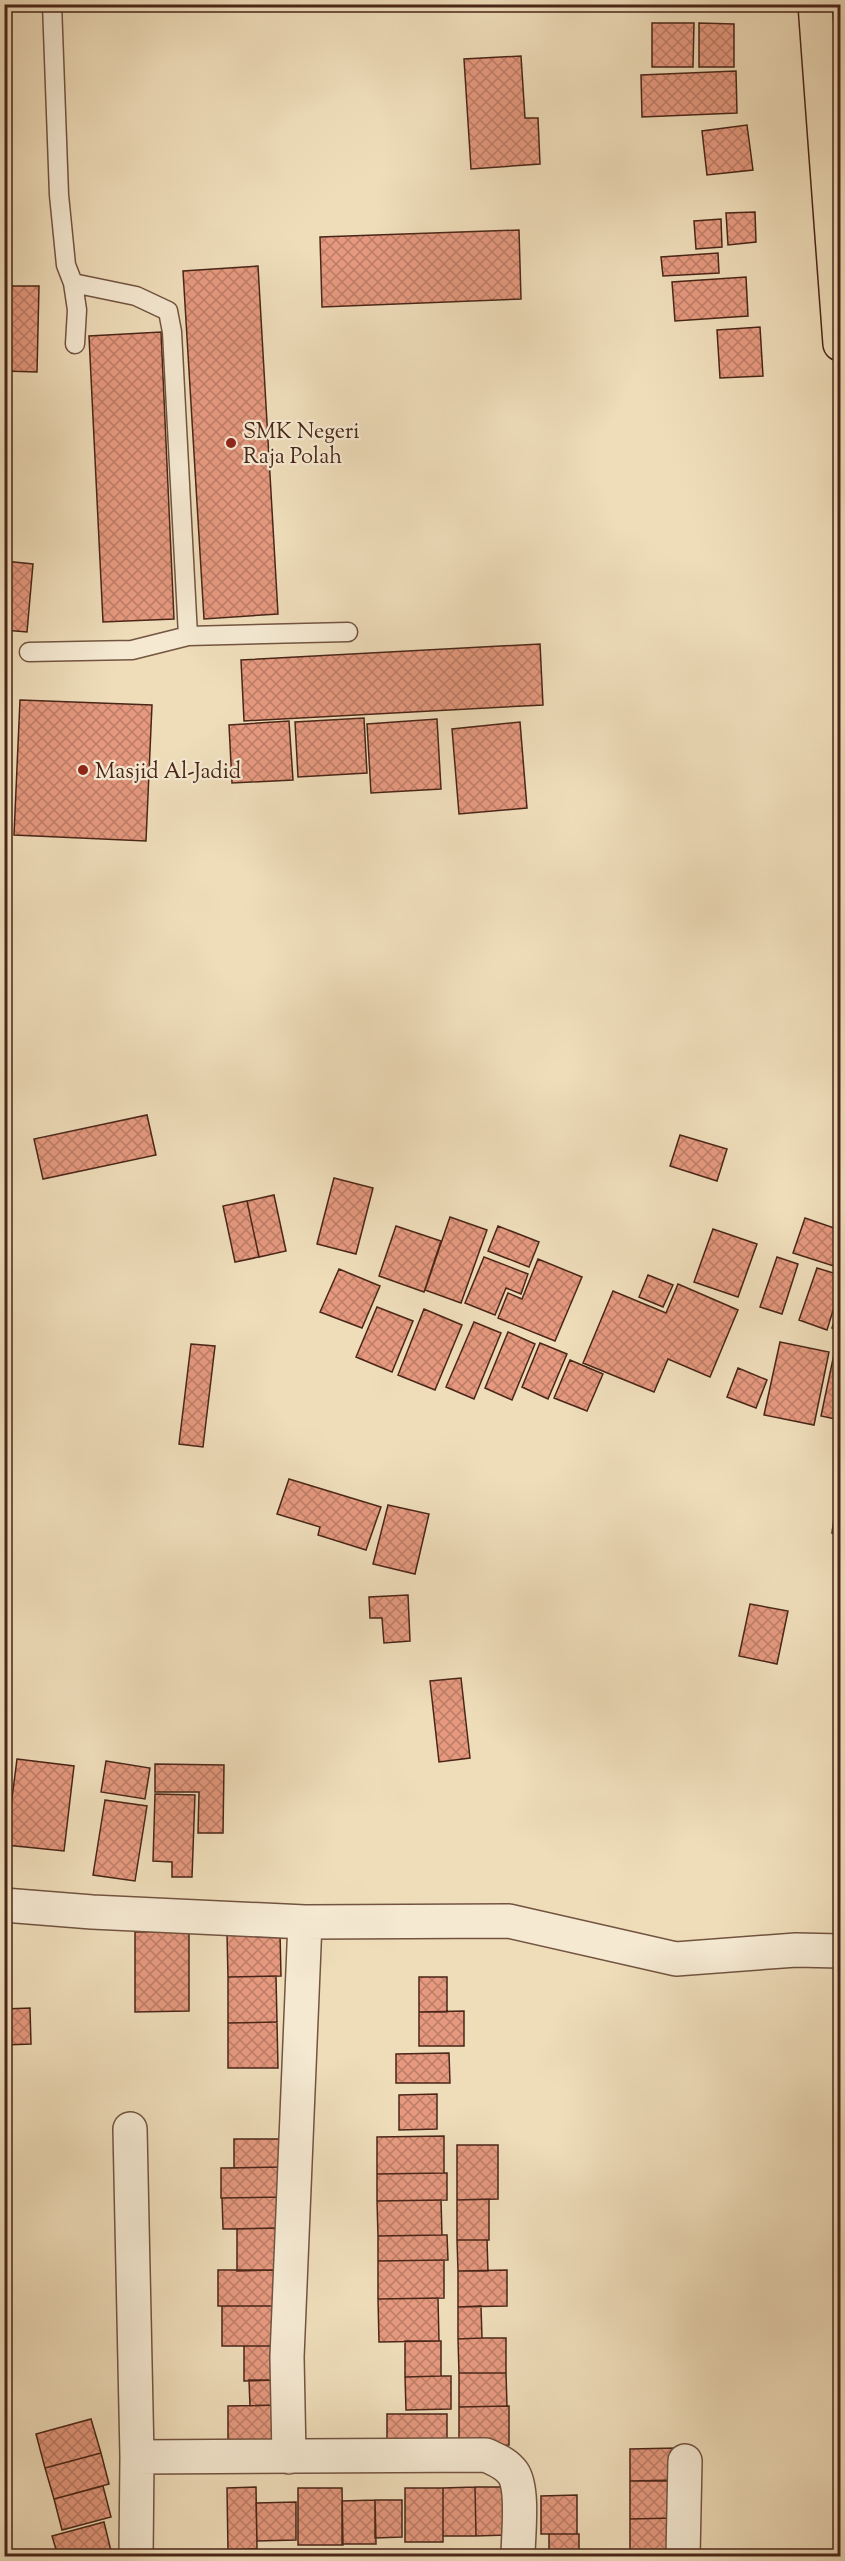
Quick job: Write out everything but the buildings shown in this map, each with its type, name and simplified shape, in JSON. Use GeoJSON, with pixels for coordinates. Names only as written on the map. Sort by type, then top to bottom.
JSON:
{"type":"FeatureCollection","features":[{"type":"Feature","properties":{"kind":"highway"},"geometry":{"type":"LineString","coordinates":[[815,4],[840,344]]}},
{"type":"Feature","properties":{"kind":"street"},"geometry":{"type":"LineString","coordinates":[[4,1905],[92,1912],[305,1922],[509,1922],[676,1959],[796,1950],[840,1951]]}},
{"type":"Feature","properties":{"kind":"street"},"geometry":{"type":"LineString","coordinates":[[289,2457],[287,2357],[305,1922]]}},
{"type":"Feature","properties":{"kind":"street"},"geometry":{"type":"LineString","coordinates":[[130,2128],[137,2457],[136,2556]]}},
{"type":"Feature","properties":{"kind":"street"},"geometry":{"type":"LineString","coordinates":[[137,2457],[486,2455],[503,2463],[514,2474],[518,2490],[518,2556]]}},
{"type":"Feature","properties":{"kind":"street"},"geometry":{"type":"LineString","coordinates":[[683,2556],[685,2461]]}},
{"type":"Feature","properties":{"kind":"lane"},"geometry":{"type":"LineString","coordinates":[[52,4],[59,195],[66,265],[73,283],[77,310],[75,344]]}},
{"type":"Feature","properties":{"kind":"lane"},"geometry":{"type":"LineString","coordinates":[[73,283],[136,296],[168,311],[172,332],[188,636]]}},
{"type":"Feature","properties":{"kind":"lane"},"geometry":{"type":"LineString","coordinates":[[29,652],[132,650],[188,636],[348,632]]}},
{"type":"Feature","properties":{"kind":"place","name":"SMK Negeri Raja Polah"},"geometry":{"type":"Point","coordinates":[231,443]}},
{"type":"Feature","properties":{"kind":"place","name":"Masjid Al-Jadid"},"geometry":{"type":"Point","coordinates":[83,770]}}]}
